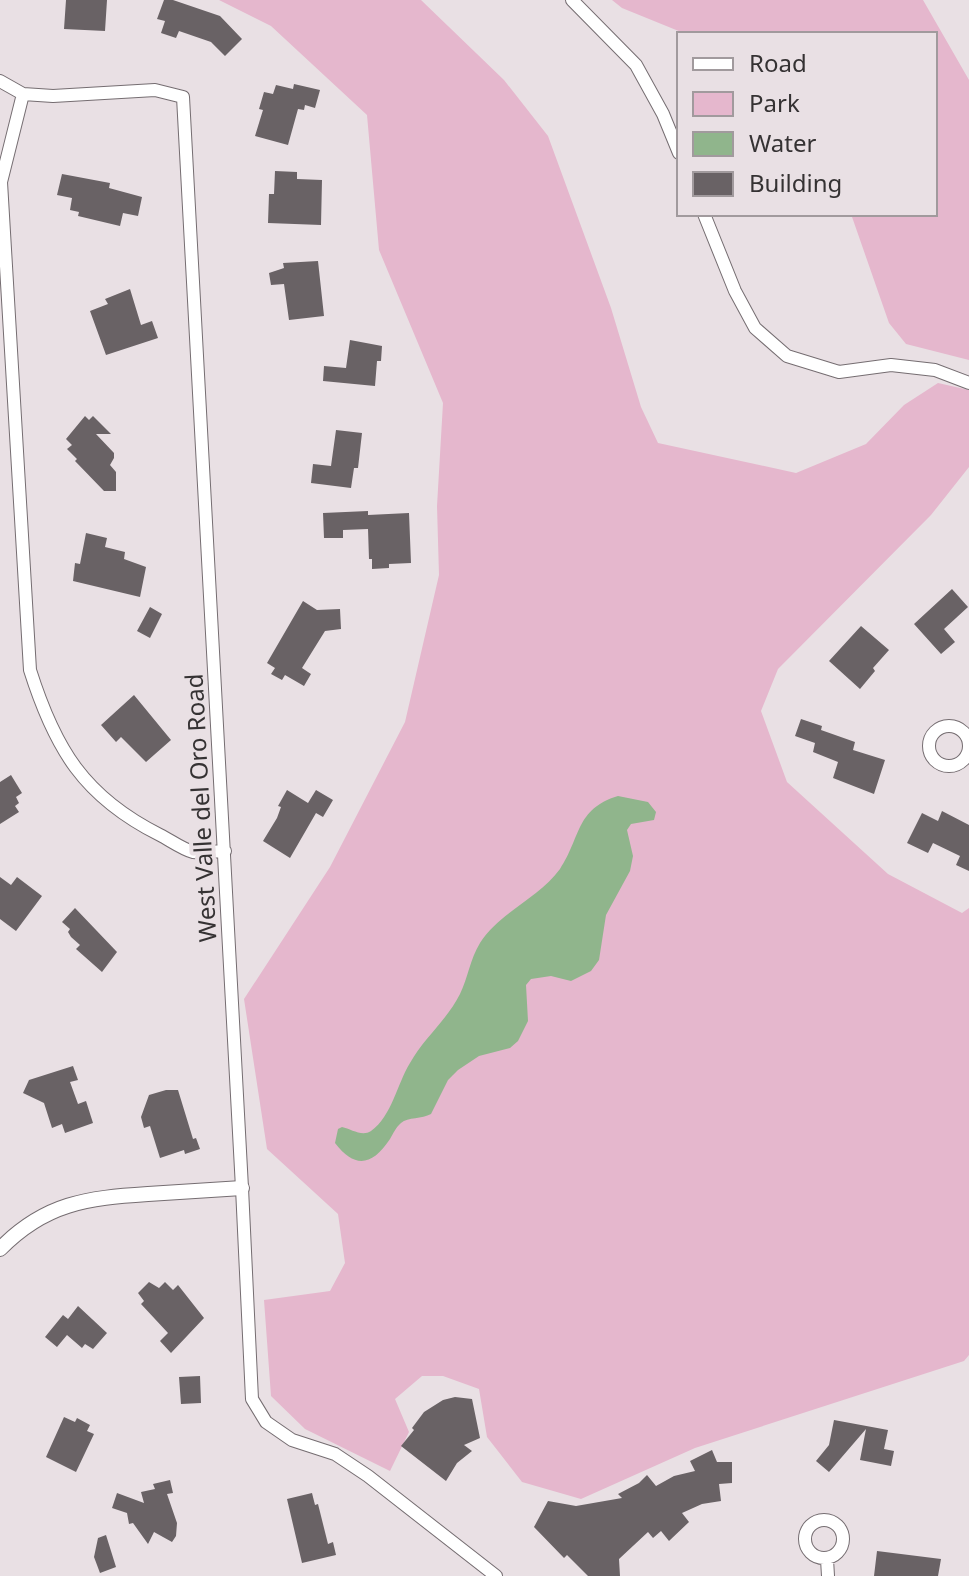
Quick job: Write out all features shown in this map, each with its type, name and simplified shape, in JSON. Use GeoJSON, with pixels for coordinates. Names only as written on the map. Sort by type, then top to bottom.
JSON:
{"type":"FeatureCollection","features":[{"type":"Feature","properties":{"kind":"street"},"geometry":{"type":"LineString","coordinates":[[572,0],[636,65],[663,114],[677,148]]}},
{"type":"Feature","properties":{"kind":"street","name":"West Valle del Oro Road"},"geometry":{"type":"LineString","coordinates":[[0,81],[23,94],[53,96],[155,90],[183,97],[252,1399],[266,1422],[292,1440],[335,1454],[357,1468],[496,1576]]}},
{"type":"Feature","properties":{"kind":"street"},"geometry":{"type":"LineString","coordinates":[[23,94],[1,182],[30,670],[46,719],[67,758],[98,795],[136,823],[193,852],[225,851]]}},
{"type":"Feature","properties":{"kind":"street"},"geometry":{"type":"LineString","coordinates":[[705,216],[735,291],[755,328],[787,356],[839,372],[891,365],[935,370],[969,383]]}},
{"type":"Feature","properties":{"kind":"street"},"geometry":{"type":"LineString","coordinates":[[0,1249],[50,1211],[84,1200],[242,1188]]}},
{"type":"Feature","properties":{"kind":"street"},"geometry":{"type":"LineString","coordinates":[[827,1559],[828,1576]]}},
{"type":"Feature","properties":{"kind":"green space"},"geometry":{"type":"Polygon","coordinates":[[[219,0],[421,0],[504,80],[548,136],[611,308],[641,407],[658,443],[796,473],[866,444],[904,405],[938,383],[969,390],[969,467],[931,515],[778,669],[761,711],[787,782],[888,874],[962,913],[969,908],[969,1355],[964,1361],[695,1448],[581,1499],[522,1482],[487,1437],[479,1389],[443,1376],[422,1376],[395,1399],[409,1432],[390,1471],[305,1429],[271,1396],[264,1300],[330,1291],[345,1263],[338,1214],[267,1149],[244,999],[330,867],[405,722],[439,575],[437,506],[443,403],[379,250],[367,115],[271,26],[219,0]]]}},
{"type":"Feature","properties":{"kind":"green space"},"geometry":{"type":"Polygon","coordinates":[[[612,0],[923,0],[969,80],[969,360],[906,344],[889,323],[852,216],[937,216],[937,32],[681,32],[622,8],[612,0]]]}},
{"type":"Feature","properties":{"kind":"water"},"geometry":{"type":"Polygon","coordinates":[[[618,796],[648,802],[656,812],[654,820],[631,824],[627,830],[633,856],[630,871],[606,915],[599,960],[591,971],[571,981],[551,976],[531,979],[526,985],[528,1021],[518,1041],[510,1048],[479,1056],[458,1070],[448,1080],[431,1114],[401,1123],[377,1155],[363,1161],[342,1151],[335,1143],[338,1129],[342,1127],[364,1133],[371,1131],[384,1117],[405,1071],[460,994],[474,955],[488,932],[551,879],[567,857],[586,817],[604,802],[618,796]]]}},
{"type":"Feature","properties":{"kind":"building"},"geometry":{"type":"Polygon","coordinates":[[[66,0],[107,0],[105,31],[64,29],[66,0]]]}},
{"type":"Feature","properties":{"kind":"building"},"geometry":{"type":"Polygon","coordinates":[[[164,0],[173,0],[220,16],[242,39],[225,56],[211,42],[179,31],[176,38],[161,33],[165,21],[157,19],[164,0]]]}},
{"type":"Feature","properties":{"kind":"building"},"geometry":{"type":"Polygon","coordinates":[[[294,84],[320,90],[315,108],[305,105],[304,110],[298,109],[288,145],[255,136],[263,110],[259,109],[264,92],[273,94],[276,85],[293,89],[294,84]]]}},
{"type":"Feature","properties":{"kind":"building"},"geometry":{"type":"Polygon","coordinates":[[[275,171],[297,172],[297,179],[322,180],[321,225],[268,223],[269,194],[274,194],[275,171]]]}},
{"type":"Feature","properties":{"kind":"building"},"geometry":{"type":"Polygon","coordinates":[[[62,174],[110,183],[109,188],[142,197],[138,216],[123,213],[120,226],[78,216],[79,212],[70,210],[72,198],[57,195],[62,174]]]}},
{"type":"Feature","properties":{"kind":"building"},"geometry":{"type":"Polygon","coordinates":[[[318,261],[324,316],[289,320],[284,284],[271,285],[269,273],[284,268],[283,263],[318,261]]]}},
{"type":"Feature","properties":{"kind":"building"},"geometry":{"type":"Polygon","coordinates":[[[130,289],[141,325],[152,321],[158,338],[106,355],[90,311],[108,304],[105,299],[130,289]]]}},
{"type":"Feature","properties":{"kind":"building"},"geometry":{"type":"Polygon","coordinates":[[[350,340],[382,346],[375,386],[323,381],[324,366],[346,368],[350,340]]]}},
{"type":"Feature","properties":{"kind":"building"},"geometry":{"type":"Polygon","coordinates":[[[85,416],[89,420],[93,416],[111,434],[96,434],[114,453],[110,465],[116,472],[116,491],[104,491],[67,449],[72,445],[66,439],[85,416]]]}},
{"type":"Feature","properties":{"kind":"building"},"geometry":{"type":"Polygon","coordinates":[[[336,430],[362,433],[358,468],[354,468],[351,488],[311,483],[313,464],[331,466],[336,430]]]}},
{"type":"Feature","properties":{"kind":"building"},"geometry":{"type":"Polygon","coordinates":[[[368,511],[368,515],[409,513],[411,563],[372,569],[368,529],[343,530],[343,538],[324,538],[323,513],[368,511]]]}},
{"type":"Feature","properties":{"kind":"building"},"geometry":{"type":"Polygon","coordinates":[[[86,533],[107,538],[105,547],[125,552],[124,559],[146,567],[140,597],[73,581],[75,563],[80,564],[86,533]]]}},
{"type":"Feature","properties":{"kind":"building"},"geometry":{"type":"Polygon","coordinates":[[[952,589],[968,607],[944,629],[955,642],[941,654],[914,624],[952,589]]]}},
{"type":"Feature","properties":{"kind":"building"},"geometry":{"type":"Polygon","coordinates":[[[303,601],[317,610],[340,609],[341,629],[325,631],[302,668],[311,674],[304,686],[285,675],[282,680],[271,674],[275,668],[267,663],[303,601]]]}},
{"type":"Feature","properties":{"kind":"building"},"geometry":{"type":"Polygon","coordinates":[[[150,607],[162,614],[150,638],[137,631],[150,607]]]}},
{"type":"Feature","properties":{"kind":"building"},"geometry":{"type":"Polygon","coordinates":[[[861,626],[889,650],[860,689],[829,661],[861,626]]]}},
{"type":"Feature","properties":{"kind":"building"},"geometry":{"type":"Polygon","coordinates":[[[134,695],[171,740],[146,762],[121,737],[116,742],[101,725],[134,695]]]}},
{"type":"Feature","properties":{"kind":"building"},"geometry":{"type":"Polygon","coordinates":[[[801,719],[855,742],[853,750],[885,760],[874,794],[833,778],[838,762],[813,752],[815,743],[795,736],[801,719]]]}},
{"type":"Feature","properties":{"kind":"building"},"geometry":{"type":"Polygon","coordinates":[[[11,775],[22,793],[16,797],[19,803],[15,806],[19,812],[0,824],[0,782],[11,775]]]}},
{"type":"Feature","properties":{"kind":"building"},"geometry":{"type":"Polygon","coordinates":[[[287,790],[308,803],[316,790],[333,800],[323,817],[316,813],[290,858],[263,841],[277,818],[281,807],[278,806],[287,790]]]}},
{"type":"Feature","properties":{"kind":"building"},"geometry":{"type":"Polygon","coordinates":[[[942,811],[969,825],[969,871],[956,865],[960,856],[933,843],[928,853],[907,843],[922,813],[938,821],[942,811]]]}},
{"type":"Feature","properties":{"kind":"building"},"geometry":{"type":"Polygon","coordinates":[[[0,877],[11,885],[17,877],[42,896],[16,931],[0,919],[0,877]]]}},
{"type":"Feature","properties":{"kind":"building"},"geometry":{"type":"Polygon","coordinates":[[[75,908],[117,952],[102,972],[76,949],[80,945],[62,922],[75,908]]]}},
{"type":"Feature","properties":{"kind":"building"},"geometry":{"type":"Polygon","coordinates":[[[73,1066],[78,1080],[70,1082],[78,1104],[86,1101],[93,1123],[65,1133],[62,1124],[52,1128],[44,1103],[23,1093],[29,1080],[73,1066]]]}},
{"type":"Feature","properties":{"kind":"building"},"geometry":{"type":"Polygon","coordinates":[[[178,1090],[193,1139],[196,1138],[200,1149],[185,1154],[184,1150],[160,1158],[150,1126],[144,1128],[141,1117],[149,1095],[178,1090]]]}},
{"type":"Feature","properties":{"kind":"building"},"geometry":{"type":"Polygon","coordinates":[[[149,1282],[159,1288],[165,1282],[173,1290],[178,1285],[204,1318],[171,1353],[160,1341],[168,1333],[141,1304],[144,1301],[138,1293],[149,1282]]]}},
{"type":"Feature","properties":{"kind":"building"},"geometry":{"type":"Polygon","coordinates":[[[78,1306],[107,1333],[93,1349],[85,1344],[82,1348],[67,1335],[57,1347],[45,1337],[63,1315],[68,1319],[78,1306]]]}},
{"type":"Feature","properties":{"kind":"building"},"geometry":{"type":"Polygon","coordinates":[[[200,1376],[201,1403],[181,1404],[179,1377],[200,1376]]]}},
{"type":"Feature","properties":{"kind":"building"},"geometry":{"type":"Polygon","coordinates":[[[455,1397],[472,1399],[480,1438],[464,1445],[472,1451],[457,1463],[446,1481],[401,1446],[424,1412],[443,1400],[455,1397]]]}},
{"type":"Feature","properties":{"kind":"building"},"geometry":{"type":"Polygon","coordinates":[[[64,1417],[75,1422],[77,1418],[90,1425],[87,1431],[94,1434],[76,1472],[46,1457],[64,1417]]]}},
{"type":"Feature","properties":{"kind":"building"},"geometry":{"type":"Polygon","coordinates":[[[834,1420],[888,1430],[884,1449],[894,1451],[891,1466],[860,1460],[866,1429],[829,1472],[816,1461],[829,1445],[834,1420]]]}},
{"type":"Feature","properties":{"kind":"building"},"geometry":{"type":"Polygon","coordinates":[[[712,1450],[717,1462],[732,1462],[732,1483],[719,1484],[721,1501],[702,1504],[682,1513],[689,1522],[669,1541],[661,1531],[653,1538],[648,1532],[619,1559],[620,1576],[588,1576],[567,1555],[564,1558],[534,1527],[548,1501],[576,1506],[622,1498],[618,1494],[647,1475],[656,1486],[674,1476],[695,1471],[690,1461],[712,1450]]]}},
{"type":"Feature","properties":{"kind":"building"},"geometry":{"type":"Polygon","coordinates":[[[170,1480],[173,1493],[167,1494],[177,1523],[176,1536],[172,1542],[154,1532],[148,1544],[133,1523],[129,1524],[127,1513],[112,1508],[117,1493],[144,1503],[141,1492],[155,1489],[153,1484],[170,1480]]]}},
{"type":"Feature","properties":{"kind":"building"},"geometry":{"type":"Polygon","coordinates":[[[312,1493],[315,1505],[318,1504],[328,1544],[333,1542],[336,1555],[302,1563],[287,1499],[312,1493]]]}},
{"type":"Feature","properties":{"kind":"building"},"geometry":{"type":"Polygon","coordinates":[[[106,1535],[116,1567],[100,1573],[94,1557],[98,1538],[106,1535]]]}},
{"type":"Feature","properties":{"kind":"building"},"geometry":{"type":"Polygon","coordinates":[[[877,1551],[941,1559],[938,1576],[874,1576],[877,1551]]]}}]}
